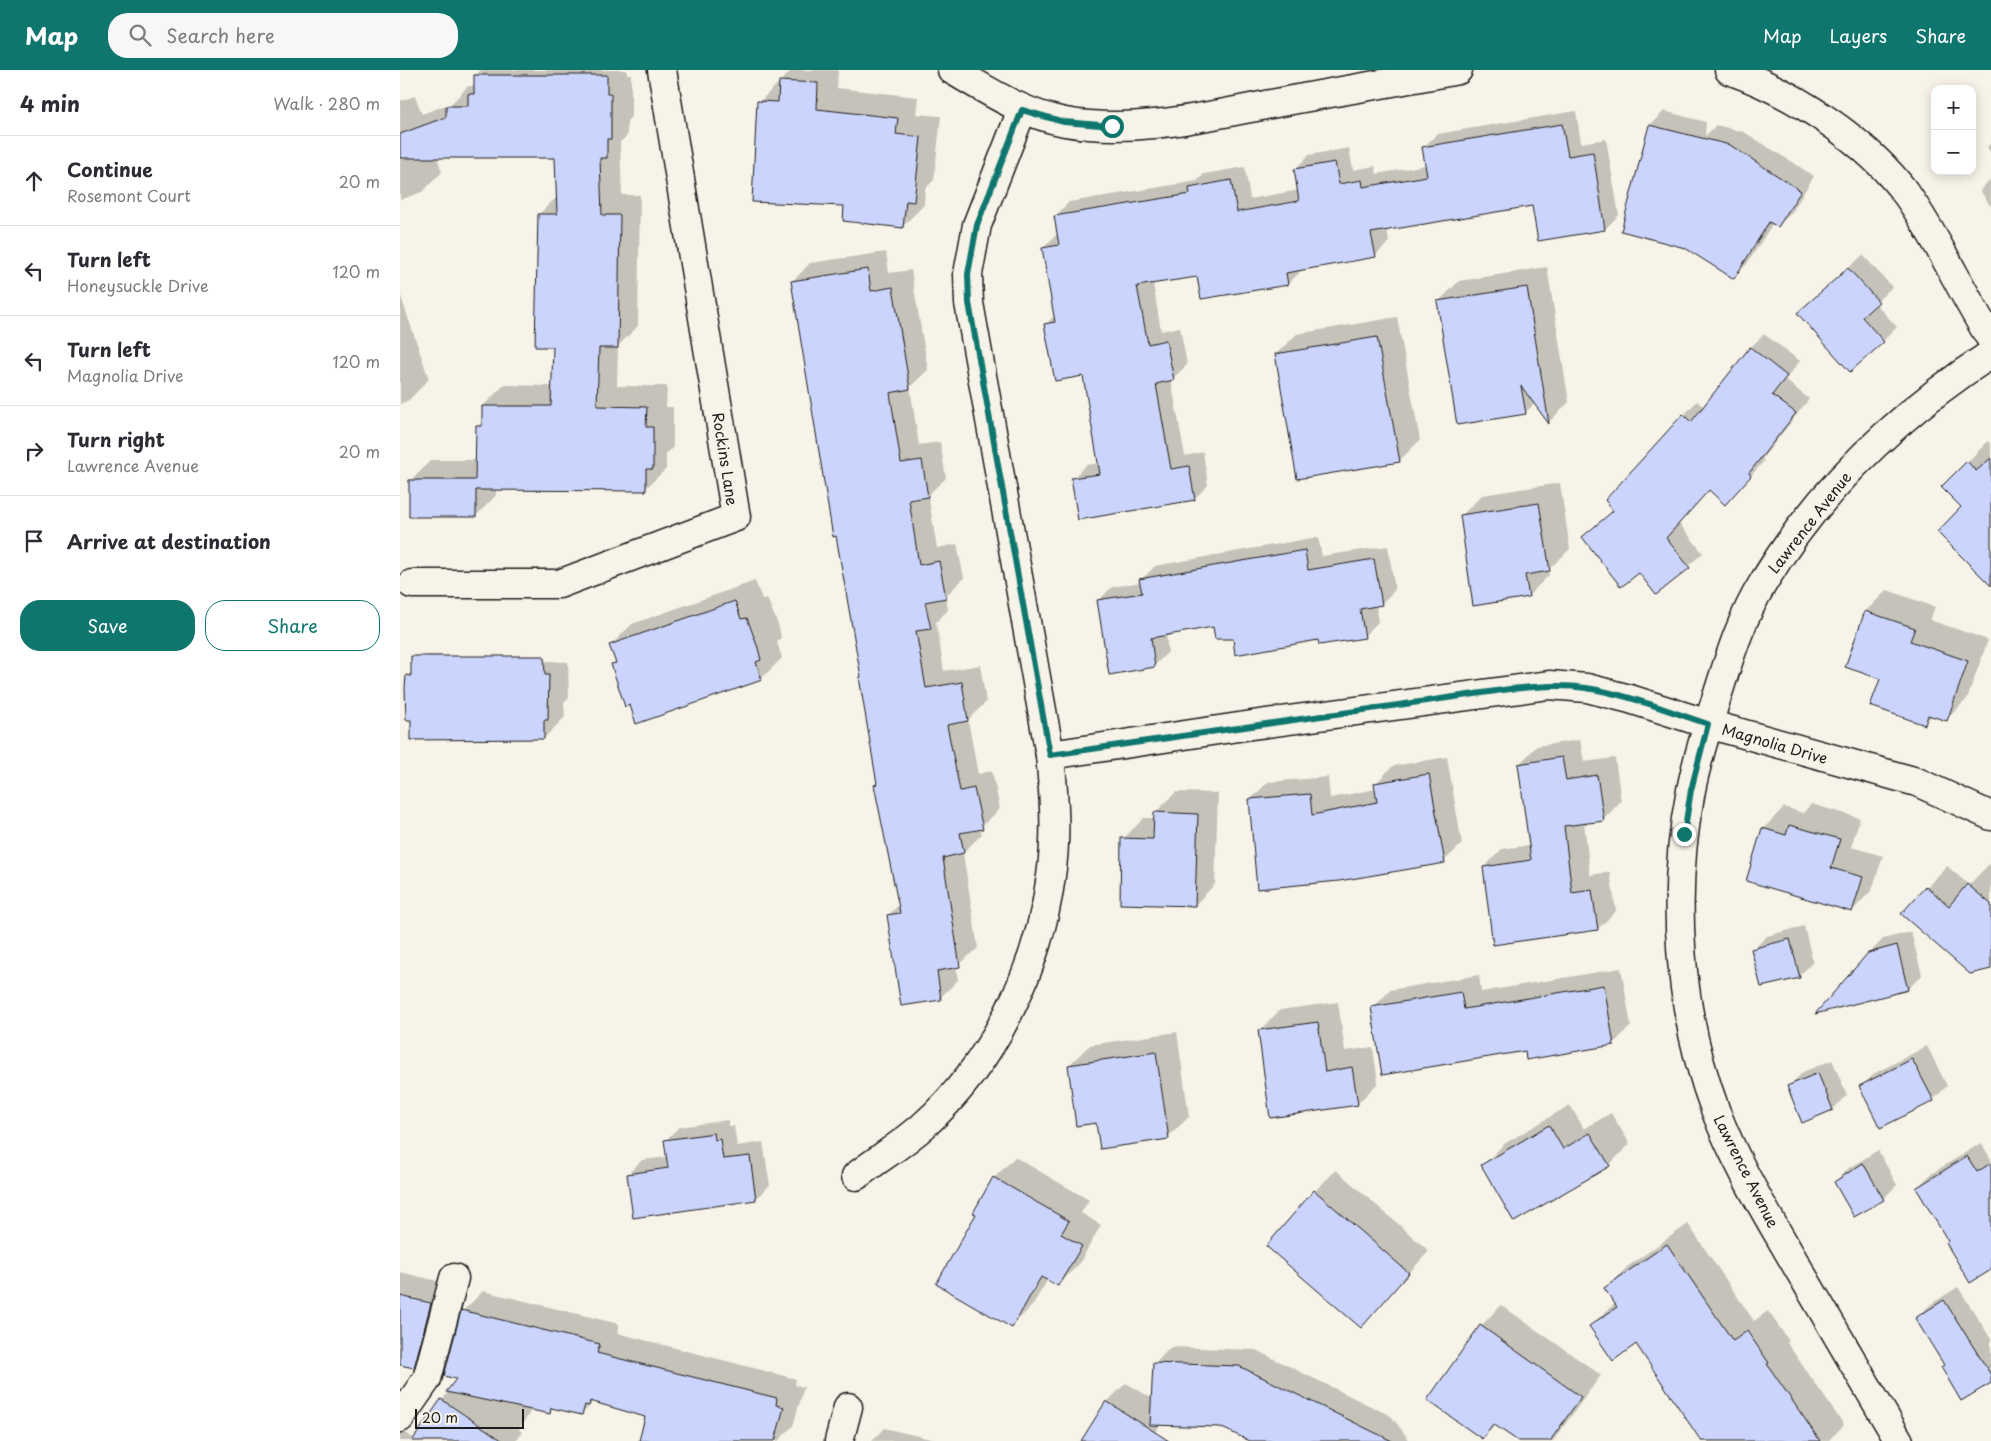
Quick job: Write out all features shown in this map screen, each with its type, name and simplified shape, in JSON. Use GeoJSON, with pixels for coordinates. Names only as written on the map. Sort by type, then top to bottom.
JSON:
{"type":"FeatureCollection","features":[{"type":"Feature","properties":{"kind":"street","name":"Rockins Lane"},"geometry":{"type":"LineString","coordinates":[[412,584],[559,584],[736,517],[662,70]]}},
{"type":"Feature","properties":{"kind":"street"},"geometry":{"type":"LineString","coordinates":[[952,70],[1022,110],[1064,122],[1112,126],[1157,124],[1201,118],[1458,70]]}},
{"type":"Feature","properties":{"kind":"street"},"geometry":{"type":"LineString","coordinates":[[1729,70],[1749,77],[1789,98],[1824,120],[1854,141],[1892,177],[1925,222],[1991,338]]}},
{"type":"Feature","properties":{"kind":"street"},"geometry":{"type":"LineString","coordinates":[[856,1176],[923,1126],[955,1093],[980,1059],[1021,986],[1035,947],[1051,876],[1055,800],[1050,755],[969,303],[969,266],[977,225],[1022,110]]}},
{"type":"Feature","properties":{"kind":"street","name":"Lawrence Avenue"},"geometry":{"type":"LineString","coordinates":[[1899,1441],[1750,1182],[1716,1111],[1693,1032],[1685,980],[1682,952],[1680,874],[1691,790],[1708,724],[1738,636],[1761,585],[1794,537],[1832,488],[1863,455],[1903,417],[1951,380],[1991,354]]}},
{"type":"Feature","properties":{"kind":"street","name":"Magnolia Drive"},"geometry":{"type":"LineString","coordinates":[[1050,755],[1252,725],[1549,685],[1586,688],[1630,699],[1708,724],[1917,782],[1991,816]]}},
{"type":"Feature","properties":{"kind":"street"},"geometry":{"type":"LineString","coordinates":[[400,1418],[427,1379],[454,1278]]}},
{"type":"Feature","properties":{"kind":"street"},"geometry":{"type":"LineString","coordinates":[[838,1441],[848,1406]]}},
{"type":"Feature","properties":{"kind":"building"},"geometry":{"type":"Polygon","coordinates":[[[474,75],[607,75],[607,94],[611,94],[611,139],[607,139],[607,158],[600,158],[602,215],[620,215],[618,348],[599,348],[597,406],[647,407],[646,427],[653,427],[653,469],[646,469],[646,491],[476,490],[476,517],[409,517],[409,480],[475,480],[476,426],[482,426],[482,406],[551,406],[553,347],[535,347],[538,214],[557,214],[555,158],[400,158],[400,134],[446,117],[446,106],[468,106],[468,94],[474,94],[474,75]]]}},
{"type":"Feature","properties":{"kind":"building"},"geometry":{"type":"Polygon","coordinates":[[[779,81],[818,83],[817,109],[898,118],[896,134],[921,137],[914,202],[906,201],[903,228],[843,221],[844,206],[752,202],[757,101],[778,102],[779,81]]]}},
{"type":"Feature","properties":{"kind":"building"},"geometry":{"type":"Polygon","coordinates":[[[1562,124],[1568,156],[1593,152],[1605,230],[1538,241],[1532,206],[1371,233],[1376,257],[1286,273],[1288,285],[1201,299],[1197,277],[1137,286],[1148,344],[1166,340],[1174,380],[1156,384],[1171,469],[1189,466],[1195,500],[1078,520],[1071,478],[1100,474],[1083,376],[1055,381],[1044,324],[1055,322],[1042,248],[1059,245],[1054,216],[1190,194],[1189,188],[1231,180],[1237,212],[1299,201],[1294,169],[1335,162],[1339,184],[1362,180],[1363,187],[1427,176],[1422,147],[1562,124]]]}},
{"type":"Feature","properties":{"kind":"building"},"geometry":{"type":"Polygon","coordinates":[[[1649,125],[1730,145],[1801,191],[1778,227],[1769,222],[1734,279],[1685,248],[1621,231],[1649,125]]]}},
{"type":"Feature","properties":{"kind":"building"},"geometry":{"type":"Polygon","coordinates":[[[1848,268],[1879,302],[1862,317],[1884,342],[1850,372],[1797,313],[1848,268]]]}},
{"type":"Feature","properties":{"kind":"building"},"geometry":{"type":"Polygon","coordinates":[[[868,269],[871,291],[893,287],[910,389],[890,393],[901,463],[922,460],[928,497],[909,500],[919,565],[939,561],[946,598],[925,602],[931,629],[916,631],[926,688],[962,682],[968,721],[947,725],[960,791],[974,788],[983,829],[960,833],[964,853],[943,858],[960,967],[937,971],[941,1000],[901,1006],[887,915],[900,913],[874,785],[877,784],[859,677],[861,677],[836,536],[833,537],[791,281],[868,269]]]}},
{"type":"Feature","properties":{"kind":"building"},"geometry":{"type":"Polygon","coordinates":[[[1527,287],[1549,424],[1521,386],[1526,414],[1457,425],[1437,301],[1527,287]]]}},
{"type":"Feature","properties":{"kind":"building"},"geometry":{"type":"Polygon","coordinates":[[[1377,337],[1400,462],[1297,479],[1275,354],[1377,337]]]}},
{"type":"Feature","properties":{"kind":"building"},"geometry":{"type":"Polygon","coordinates":[[[1750,347],[1787,376],[1772,395],[1796,413],[1749,473],[1751,476],[1725,505],[1709,490],[1666,538],[1690,568],[1656,595],[1639,573],[1621,587],[1582,537],[1613,511],[1605,500],[1683,414],[1691,422],[1750,347]]]}},
{"type":"Feature","properties":{"kind":"building"},"geometry":{"type":"Polygon","coordinates":[[[1991,458],[1991,586],[1937,532],[1961,507],[1941,487],[1967,461],[1976,471],[1991,458]]]}},
{"type":"Feature","properties":{"kind":"building"},"geometry":{"type":"Polygon","coordinates":[[[1539,503],[1550,571],[1525,575],[1529,597],[1473,606],[1460,515],[1539,503]]]}},
{"type":"Feature","properties":{"kind":"building"},"geometry":{"type":"Polygon","coordinates":[[[1305,550],[1308,570],[1374,559],[1382,605],[1360,609],[1365,638],[1319,645],[1318,640],[1235,655],[1233,639],[1215,639],[1213,627],[1151,638],[1155,667],[1109,675],[1097,600],[1142,593],[1139,579],[1305,550]]]}},
{"type":"Feature","properties":{"kind":"building"},"geometry":{"type":"Polygon","coordinates":[[[735,601],[741,619],[747,618],[758,648],[761,660],[756,662],[762,680],[636,724],[630,705],[625,707],[611,664],[616,663],[609,645],[735,601]]]}},
{"type":"Feature","properties":{"kind":"building"},"geometry":{"type":"Polygon","coordinates":[[[1865,611],[1915,628],[1910,641],[1968,661],[1947,721],[1928,715],[1925,725],[1870,706],[1880,679],[1845,667],[1865,611]]]}},
{"type":"Feature","properties":{"kind":"building"},"geometry":{"type":"Polygon","coordinates":[[[411,656],[544,656],[545,675],[549,675],[548,720],[544,720],[544,739],[411,740],[411,720],[406,720],[405,688],[406,675],[411,676],[411,656]]]}},
{"type":"Feature","properties":{"kind":"building"},"geometry":{"type":"Polygon","coordinates":[[[1562,757],[1566,780],[1597,775],[1604,821],[1564,826],[1572,893],[1592,890],[1598,930],[1493,945],[1483,867],[1531,860],[1518,764],[1562,757]]]}},
{"type":"Feature","properties":{"kind":"building"},"geometry":{"type":"Polygon","coordinates":[[[1429,774],[1445,863],[1339,881],[1257,889],[1249,799],[1310,794],[1312,815],[1377,802],[1374,783],[1429,774]]]}},
{"type":"Feature","properties":{"kind":"building"},"geometry":{"type":"Polygon","coordinates":[[[1154,812],[1198,814],[1195,906],[1120,904],[1121,838],[1153,839],[1154,812]]]}},
{"type":"Feature","properties":{"kind":"building"},"geometry":{"type":"Polygon","coordinates":[[[1789,825],[1840,839],[1831,868],[1863,877],[1852,912],[1746,881],[1762,828],[1786,835],[1789,825]]]}},
{"type":"Feature","properties":{"kind":"building"},"geometry":{"type":"Polygon","coordinates":[[[1967,884],[1991,904],[1991,969],[1970,974],[1901,914],[1926,886],[1949,906],[1967,884]]]}},
{"type":"Feature","properties":{"kind":"building"},"geometry":{"type":"Polygon","coordinates":[[[1790,939],[1800,978],[1761,987],[1751,949],[1790,939]]]}},
{"type":"Feature","properties":{"kind":"building"},"geometry":{"type":"Polygon","coordinates":[[[1897,945],[1908,990],[1815,1014],[1868,953],[1897,945]]]}},
{"type":"Feature","properties":{"kind":"building"},"geometry":{"type":"Polygon","coordinates":[[[1604,985],[1614,1045],[1526,1060],[1525,1051],[1382,1075],[1371,1007],[1461,992],[1464,1009],[1604,985]]]}},
{"type":"Feature","properties":{"kind":"building"},"geometry":{"type":"Polygon","coordinates":[[[1318,1022],[1325,1072],[1352,1067],[1358,1105],[1270,1118],[1258,1030],[1318,1022]]]}},
{"type":"Feature","properties":{"kind":"building"},"geometry":{"type":"Polygon","coordinates":[[[1156,1052],[1169,1139],[1100,1149],[1096,1123],[1076,1126],[1068,1065],[1156,1052]]]}},
{"type":"Feature","properties":{"kind":"building"},"geometry":{"type":"Polygon","coordinates":[[[1912,1059],[1934,1101],[1880,1128],[1859,1086],[1912,1059]]]}},
{"type":"Feature","properties":{"kind":"building"},"geometry":{"type":"Polygon","coordinates":[[[1818,1073],[1833,1110],[1802,1123],[1787,1086],[1818,1073]]]}},
{"type":"Feature","properties":{"kind":"building"},"geometry":{"type":"Polygon","coordinates":[[[1549,1125],[1563,1149],[1590,1133],[1610,1166],[1514,1222],[1481,1165],[1549,1125]]]}},
{"type":"Feature","properties":{"kind":"building"},"geometry":{"type":"Polygon","coordinates":[[[714,1133],[715,1140],[720,1139],[723,1159],[750,1156],[756,1200],[633,1218],[627,1174],[668,1168],[664,1140],[714,1133]]]}},
{"type":"Feature","properties":{"kind":"building"},"geometry":{"type":"Polygon","coordinates":[[[1967,1156],[1977,1172],[1991,1163],[1991,1270],[1970,1283],[1946,1243],[1948,1241],[1916,1188],[1967,1156]]]}},
{"type":"Feature","properties":{"kind":"building"},"geometry":{"type":"Polygon","coordinates":[[[1863,1163],[1884,1200],[1854,1217],[1834,1182],[1863,1163]]]}},
{"type":"Feature","properties":{"kind":"building"},"geometry":{"type":"Polygon","coordinates":[[[993,1177],[1069,1221],[1061,1234],[1082,1246],[1058,1286],[1041,1277],[1012,1328],[936,1284],[976,1214],[973,1213],[993,1177]]]}},
{"type":"Feature","properties":{"kind":"building"},"geometry":{"type":"Polygon","coordinates":[[[1314,1190],[1409,1273],[1361,1328],[1266,1246],[1314,1190]]]}},
{"type":"Feature","properties":{"kind":"building"},"geometry":{"type":"Polygon","coordinates":[[[1667,1244],[1733,1341],[1747,1331],[1769,1363],[1767,1364],[1820,1441],[1701,1441],[1636,1344],[1613,1361],[1589,1326],[1617,1307],[1604,1288],[1667,1244]]]}},
{"type":"Feature","properties":{"kind":"building"},"geometry":{"type":"Polygon","coordinates":[[[400,1296],[431,1303],[414,1368],[400,1365],[400,1296]]]}},
{"type":"Feature","properties":{"kind":"building"},"geometry":{"type":"Polygon","coordinates":[[[1944,1300],[1991,1375],[1991,1383],[1961,1401],[1941,1367],[1944,1365],[1915,1318],[1944,1300]]]}},
{"type":"Feature","properties":{"kind":"building"},"geometry":{"type":"Polygon","coordinates":[[[461,1310],[600,1344],[597,1353],[777,1398],[776,1405],[784,1407],[775,1441],[639,1441],[645,1417],[590,1401],[589,1406],[585,1405],[582,1415],[551,1408],[550,1414],[446,1392],[456,1379],[444,1376],[461,1310]]]}},
{"type":"Feature","properties":{"kind":"building"},"geometry":{"type":"Polygon","coordinates":[[[1480,1325],[1581,1397],[1550,1441],[1518,1441],[1493,1424],[1482,1439],[1427,1400],[1480,1325]]]}},
{"type":"Feature","properties":{"kind":"building"},"geometry":{"type":"Polygon","coordinates":[[[1153,1363],[1239,1366],[1392,1441],[1250,1441],[1220,1427],[1150,1425],[1153,1363]]]}},
{"type":"Feature","properties":{"kind":"building"},"geometry":{"type":"Polygon","coordinates":[[[441,1399],[503,1441],[412,1441],[441,1399]]]}},
{"type":"Feature","properties":{"kind":"building"},"geometry":{"type":"Polygon","coordinates":[[[1106,1401],[1169,1441],[1081,1441],[1106,1401]]]}},
{"type":"Feature","properties":{"kind":"route"},"geometry":{"type":"LineString","coordinates":[[1112,126],[1064,122],[1022,110],[977,225],[971,249],[968,274],[969,303],[1050,755],[1510,689],[1549,685],[1586,688],[1630,699],[1708,724],[1691,790],[1684,834]]}}]}
